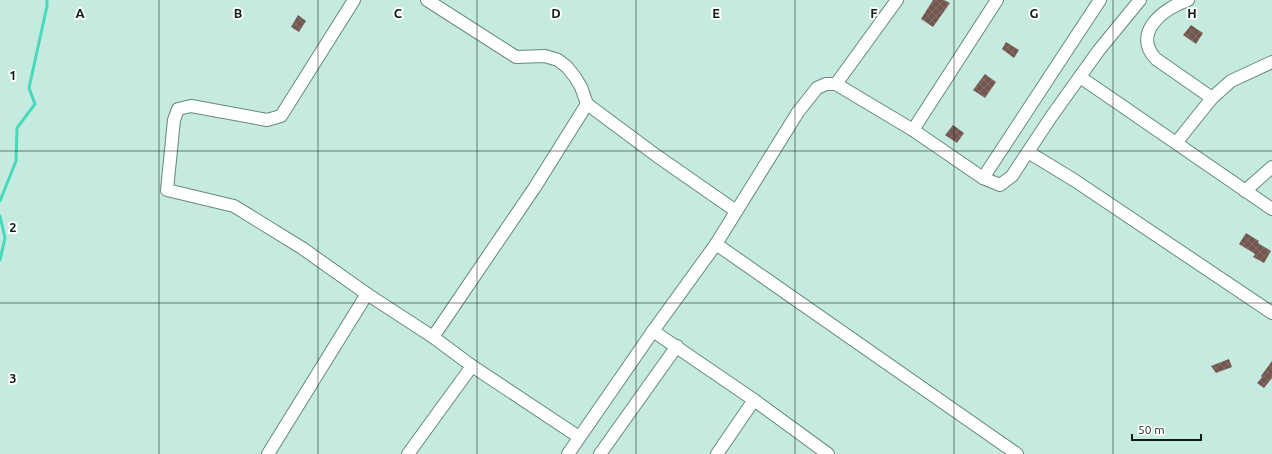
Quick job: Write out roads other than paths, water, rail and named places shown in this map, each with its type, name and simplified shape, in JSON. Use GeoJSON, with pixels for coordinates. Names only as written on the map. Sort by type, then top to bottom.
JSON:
{"type":"FeatureCollection","features":[{"type":"Feature","properties":{"kind":"street"},"geometry":{"type":"LineString","coordinates":[[354,0],[281,116],[268,120],[191,106],[178,109],[174,120],[167,190],[234,206],[302,248],[367,294],[433,337],[472,366],[579,437]]}},
{"type":"Feature","properties":{"kind":"street"},"geometry":{"type":"LineString","coordinates":[[427,0],[516,57],[545,56],[558,60],[567,67],[575,77],[581,87],[587,104],[657,156],[736,211]]}},
{"type":"Feature","properties":{"kind":"street"},"geometry":{"type":"LineString","coordinates":[[836,84],[897,0]]}},
{"type":"Feature","properties":{"kind":"street"},"geometry":{"type":"LineString","coordinates":[[913,130],[997,0]]}},
{"type":"Feature","properties":{"kind":"street"},"geometry":{"type":"LineString","coordinates":[[983,178],[1100,0]]}},
{"type":"Feature","properties":{"kind":"street"},"geometry":{"type":"LineString","coordinates":[[568,454],[653,331],[716,244],[798,112],[821,86],[826,84],[836,84],[913,130],[983,178],[1000,185],[1012,176],[1051,117],[1099,50],[1140,0]]}},
{"type":"Feature","properties":{"kind":"street"},"geometry":{"type":"LineString","coordinates":[[1188,0],[1166,10],[1154,22],[1149,31],[1146,43],[1149,52],[1156,58],[1212,98]]}},
{"type":"Feature","properties":{"kind":"street"},"geometry":{"type":"LineString","coordinates":[[1176,143],[1212,98],[1232,81],[1272,62]]}},
{"type":"Feature","properties":{"kind":"street"},"geometry":{"type":"LineString","coordinates":[[1080,77],[1272,209]]}},
{"type":"Feature","properties":{"kind":"street"},"geometry":{"type":"LineString","coordinates":[[433,337],[535,187],[587,104]]}},
{"type":"Feature","properties":{"kind":"street"},"geometry":{"type":"LineString","coordinates":[[1028,152],[1080,184],[1272,313]]}},
{"type":"Feature","properties":{"kind":"street"},"geometry":{"type":"LineString","coordinates":[[1245,191],[1272,167]]}},
{"type":"Feature","properties":{"kind":"street"},"geometry":{"type":"LineString","coordinates":[[716,244],[1017,454]]}},
{"type":"Feature","properties":{"kind":"street"},"geometry":{"type":"LineString","coordinates":[[268,454],[367,294]]}},
{"type":"Feature","properties":{"kind":"street"},"geometry":{"type":"LineString","coordinates":[[653,331],[754,400],[827,454]]}},
{"type":"Feature","properties":{"kind":"street"},"geometry":{"type":"LineString","coordinates":[[600,454],[677,346]]}},
{"type":"Feature","properties":{"kind":"street"},"geometry":{"type":"LineString","coordinates":[[408,454],[472,366]]}},
{"type":"Feature","properties":{"kind":"street"},"geometry":{"type":"LineString","coordinates":[[718,454],[754,400]]}},
{"type":"Feature","properties":{"kind":"waterway"},"geometry":{"type":"LineString","coordinates":[[0,201],[16,161],[17,128],[35,104],[29,88],[47,6],[47,0]]}},
{"type":"Feature","properties":{"kind":"waterway"},"geometry":{"type":"LineString","coordinates":[[0,216],[5,238],[0,260]]}}]}
